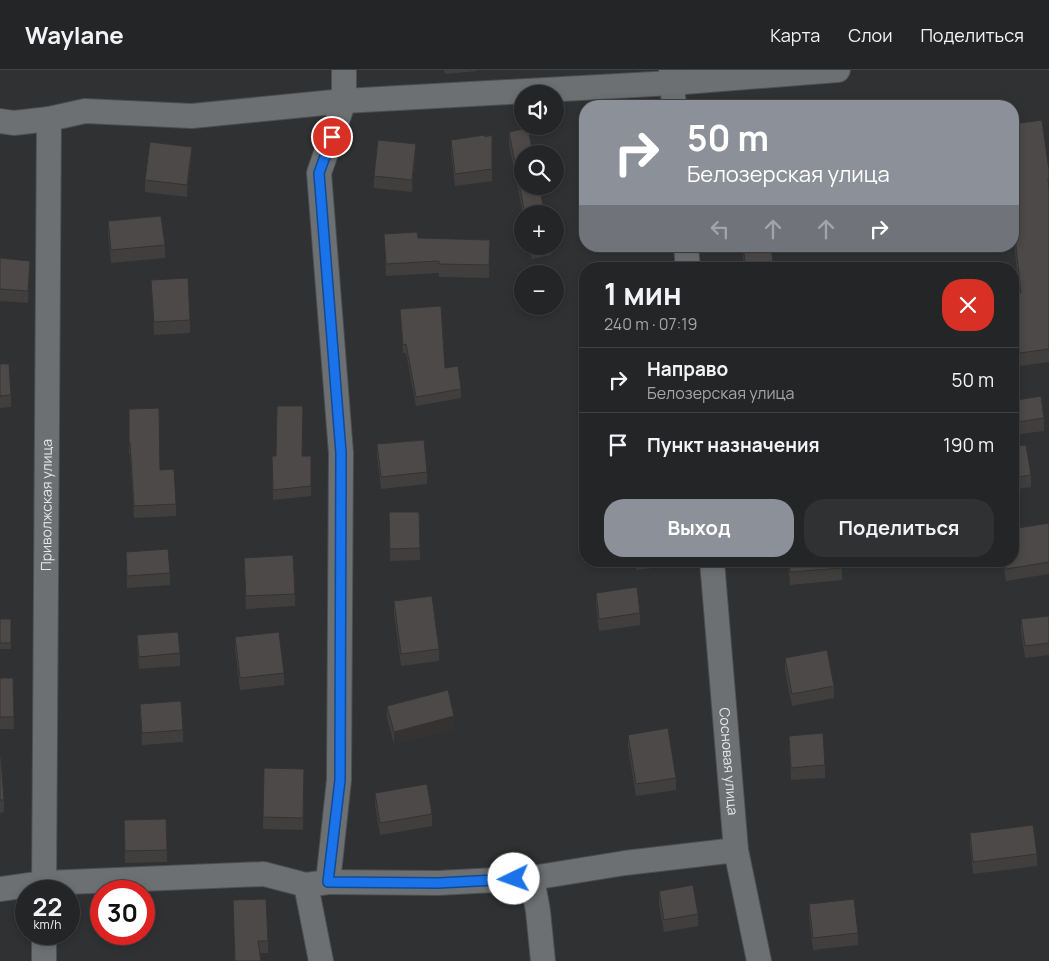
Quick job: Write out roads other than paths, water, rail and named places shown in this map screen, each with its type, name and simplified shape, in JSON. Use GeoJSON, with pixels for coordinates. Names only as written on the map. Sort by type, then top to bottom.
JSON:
{"type":"FeatureCollection","features":[{"type":"Feature","properties":{"kind":"street"},"geometry":{"type":"LineString","coordinates":[[321,961],[316,884],[340,780],[341,453],[319,173],[344,101],[344,70]]}},
{"type":"Feature","properties":{"kind":"street"},"geometry":{"type":"LineString","coordinates":[[0,121],[14,123],[49,119],[85,111],[192,116],[344,101],[673,86],[838,70]]}},
{"type":"Feature","properties":{"kind":"street","name":"Приволжская улица"},"geometry":{"type":"LineString","coordinates":[[44,880],[49,119]]}},
{"type":"Feature","properties":{"kind":"street","name":"Сосновая улица"},"geometry":{"type":"LineString","coordinates":[[712,567],[736,850],[759,961]]}},
{"type":"Feature","properties":{"kind":"street"},"geometry":{"type":"LineString","coordinates":[[80,885],[264,874],[316,884],[438,883],[532,878],[626,863],[736,850]]}},
{"type":"Feature","properties":{"kind":"street"},"geometry":{"type":"LineString","coordinates":[[532,878],[538,911],[543,961]]}},
{"type":"Feature","properties":{"kind":"street"},"geometry":{"type":"LineString","coordinates":[[0,889],[15,888]]}},
{"type":"Feature","properties":{"kind":"street"},"geometry":{"type":"LineString","coordinates":[[44,945],[44,961]]}}]}
